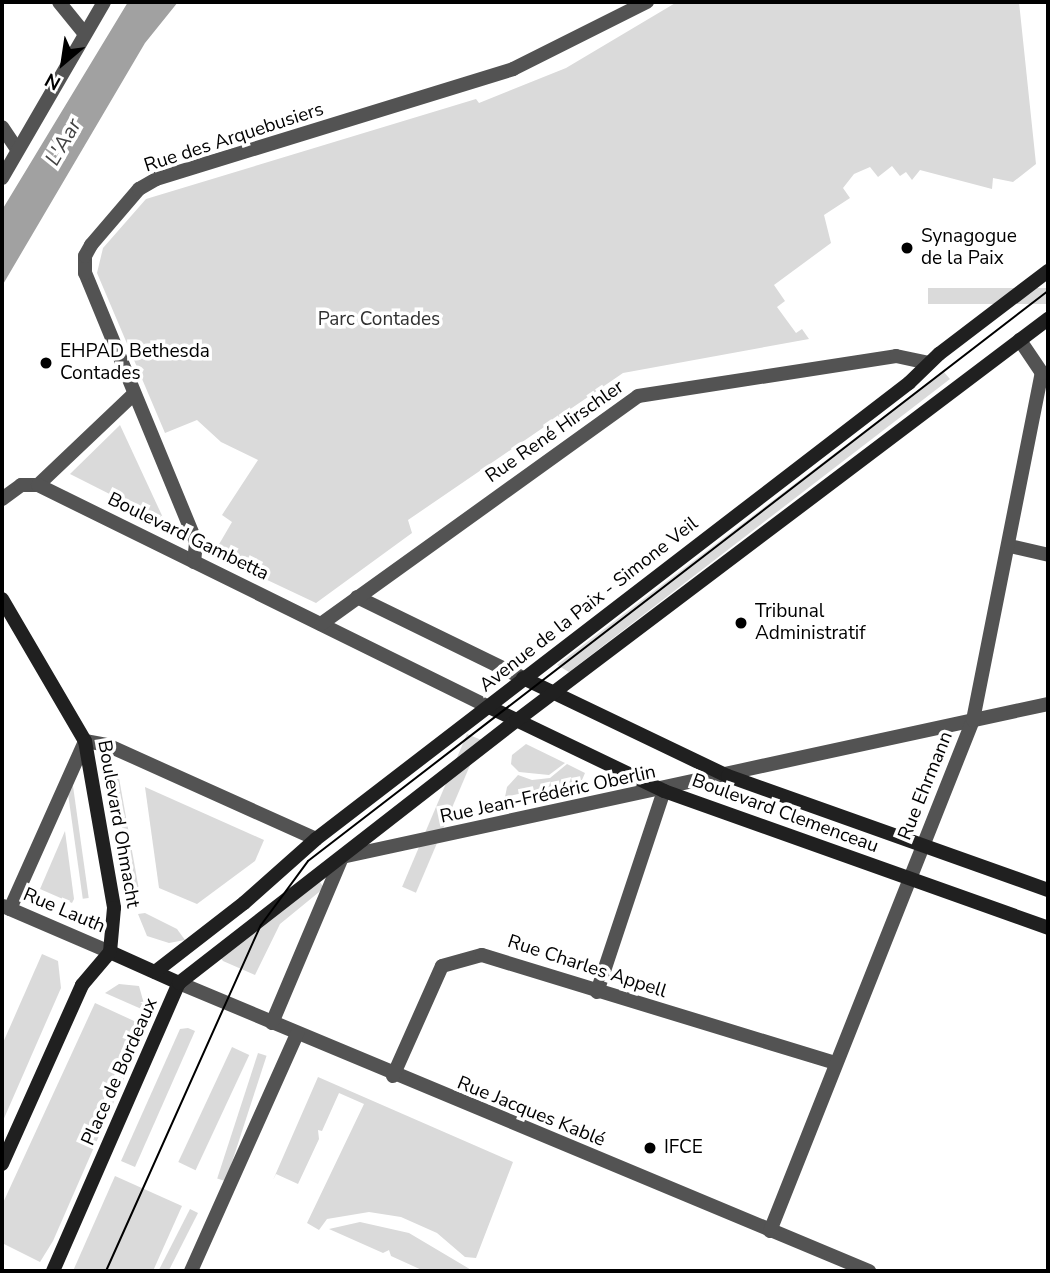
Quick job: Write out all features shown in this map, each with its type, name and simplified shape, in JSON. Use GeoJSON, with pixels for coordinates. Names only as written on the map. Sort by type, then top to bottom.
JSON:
{"type":"FeatureCollection","features":[{"type":"Feature","properties":{"kind":"main road","name":"Avenue de la Paix - Simone Veil"},"geometry":{"type":"LineString","coordinates":[[155,972],[244,903],[316,839],[909,383],[928,363],[1048,271]]}},
{"type":"Feature","properties":{"kind":"main road"},"geometry":{"type":"LineString","coordinates":[[179,983],[516,721],[1048,319]]}},
{"type":"Feature","properties":{"kind":"main road","name":"Boulevard Ohmacht"},"geometry":{"type":"LineString","coordinates":[[2,599],[85,741],[114,908],[110,952]]}},
{"type":"Feature","properties":{"kind":"main road"},"geometry":{"type":"LineString","coordinates":[[523,678],[554,693]]}},
{"type":"Feature","properties":{"kind":"main road","name":"Boulevard Clemenceau"},"geometry":{"type":"LineString","coordinates":[[554,693],[728,776],[1048,890]]}},
{"type":"Feature","properties":{"kind":"main road","name":"Boulevard Gambetta"},"geometry":{"type":"LineString","coordinates":[[489,707],[516,721]]}},
{"type":"Feature","properties":{"kind":"main road","name":"Boulevard Clemenceau"},"geometry":{"type":"LineString","coordinates":[[516,721],[664,791],[1048,928]]}},
{"type":"Feature","properties":{"kind":"main road"},"geometry":{"type":"LineString","coordinates":[[2,1164],[82,985],[110,952]]}},
{"type":"Feature","properties":{"kind":"main road","name":"Place de Bordeaux"},"geometry":{"type":"LineString","coordinates":[[53,1271],[179,983],[110,952]]}},
{"type":"Feature","properties":{"kind":"street"},"geometry":{"type":"LineString","coordinates":[[59,2],[84,33]]}},
{"type":"Feature","properties":{"kind":"street"},"geometry":{"type":"LineString","coordinates":[[2,178],[104,2]]}},
{"type":"Feature","properties":{"kind":"street","name":"Rue des Arquebusiers"},"geometry":{"type":"LineString","coordinates":[[194,562],[196,542],[83,264],[91,245],[139,189],[156,179],[513,69],[646,2]]}},
{"type":"Feature","properties":{"kind":"street"},"geometry":{"type":"LineString","coordinates":[[2,127],[17,149]]}},
{"type":"Feature","properties":{"kind":"street","name":"Rue Ehrmann"},"geometry":{"type":"LineString","coordinates":[[770,1231],[973,720],[1010,546],[1042,373],[1020,340]]}},
{"type":"Feature","properties":{"kind":"street","name":"Rue René Hirschler"},"geometry":{"type":"LineString","coordinates":[[357,597],[638,396],[897,356],[928,363]]}},
{"type":"Feature","properties":{"kind":"street"},"geometry":{"type":"LineString","coordinates":[[2,499],[20,485],[38,485],[134,394]]}},
{"type":"Feature","properties":{"kind":"street","name":"Boulevard Gambetta"},"geometry":{"type":"LineString","coordinates":[[38,485],[489,707]]}},
{"type":"Feature","properties":{"kind":"street"},"geometry":{"type":"LineString","coordinates":[[1010,546],[1048,555]]}},
{"type":"Feature","properties":{"kind":"street"},"geometry":{"type":"LineString","coordinates":[[321,624],[357,597],[523,678]]}},
{"type":"Feature","properties":{"kind":"street","name":"Rue Jean-Frédéric Oberlin"},"geometry":{"type":"LineString","coordinates":[[342,857],[664,791],[1048,704]]}},
{"type":"Feature","properties":{"kind":"street"},"geometry":{"type":"LineString","coordinates":[[6,907],[85,741],[107,745],[316,839]]}},
{"type":"Feature","properties":{"kind":"street"},"geometry":{"type":"LineString","coordinates":[[597,992],[664,791]]}},
{"type":"Feature","properties":{"kind":"street"},"geometry":{"type":"LineString","coordinates":[[272,1023],[342,857]]}},
{"type":"Feature","properties":{"kind":"street","name":"Rue Lauth"},"geometry":{"type":"LineString","coordinates":[[6,907],[110,952]]}},
{"type":"Feature","properties":{"kind":"street","name":"Rue Charles Appell"},"geometry":{"type":"LineString","coordinates":[[393,1076],[438,974],[449,961],[493,958],[836,1063]]}},
{"type":"Feature","properties":{"kind":"street","name":"Rue Jacques Kablé"},"geometry":{"type":"LineString","coordinates":[[179,983],[393,1076],[869,1271]]}},
{"type":"Feature","properties":{"kind":"street"},"geometry":{"type":"LineString","coordinates":[[191,1271],[297,1034]]}},
{"type":"Feature","properties":{"kind":"green space","name":"Parc Contades"},"geometry":{"type":"Polygon","coordinates":[[[677,2],[1019,2],[1036,164],[1013,182],[993,178],[992,189],[920,170],[912,180],[906,172],[900,176],[892,166],[878,177],[870,167],[854,174],[843,188],[850,198],[824,215],[831,243],[774,285],[785,301],[777,307],[796,333],[802,329],[809,339],[623,373],[408,520],[412,533],[316,603],[223,559],[218,546],[232,522],[222,515],[258,460],[221,442],[197,420],[165,433],[97,273],[103,248],[146,199],[476,99],[479,103],[566,68],[677,2]]]}},
{"type":"Feature","properties":{"kind":"green space"},"geometry":{"type":"Polygon","coordinates":[[[928,288],[1048,288],[1048,304],[928,304],[928,288]]]}},
{"type":"Feature","properties":{"kind":"green space"},"geometry":{"type":"Polygon","coordinates":[[[943,371],[950,379],[569,672],[557,665],[943,371]]]}},
{"type":"Feature","properties":{"kind":"green space"},"geometry":{"type":"Polygon","coordinates":[[[120,425],[165,522],[70,474],[120,425]]]}},
{"type":"Feature","properties":{"kind":"green space"},"geometry":{"type":"Polygon","coordinates":[[[467,734],[481,740],[416,893],[402,887],[467,734]]]}},
{"type":"Feature","properties":{"kind":"green space"},"geometry":{"type":"Polygon","coordinates":[[[526,744],[565,763],[549,775],[519,772],[511,764],[512,755],[526,744]]]}},
{"type":"Feature","properties":{"kind":"green space"},"geometry":{"type":"Polygon","coordinates":[[[567,764],[585,773],[582,780],[505,797],[507,787],[518,775],[532,780],[550,778],[567,764]]]}},
{"type":"Feature","properties":{"kind":"green space"},"geometry":{"type":"Polygon","coordinates":[[[119,778],[139,890],[134,891],[113,779],[119,778]]]}},
{"type":"Feature","properties":{"kind":"green space"},"geometry":{"type":"Polygon","coordinates":[[[73,786],[89,898],[83,899],[67,787],[73,786]]]}},
{"type":"Feature","properties":{"kind":"green space"},"geometry":{"type":"Polygon","coordinates":[[[145,787],[264,840],[255,861],[197,904],[159,888],[145,787]]]}},
{"type":"Feature","properties":{"kind":"green space"},"geometry":{"type":"Polygon","coordinates":[[[65,831],[74,899],[72,903],[40,889],[65,831]]]}},
{"type":"Feature","properties":{"kind":"green space"},"geometry":{"type":"Polygon","coordinates":[[[320,882],[324,888],[280,924],[255,975],[223,961],[220,957],[320,882]]]}},
{"type":"Feature","properties":{"kind":"green space"},"geometry":{"type":"Polygon","coordinates":[[[145,913],[177,929],[185,940],[169,943],[147,936],[138,914],[145,913]]]}},
{"type":"Feature","properties":{"kind":"green space"},"geometry":{"type":"Polygon","coordinates":[[[42,954],[58,961],[61,988],[2,1123],[2,1045],[42,954]]]}},
{"type":"Feature","properties":{"kind":"green space"},"geometry":{"type":"Polygon","coordinates":[[[119,984],[139,986],[146,1011],[105,993],[119,984]]]}},
{"type":"Feature","properties":{"kind":"green space"},"geometry":{"type":"Polygon","coordinates":[[[95,1003],[145,1026],[144,1033],[53,1241],[40,1262],[2,1243],[2,1205],[95,1003]]]}},
{"type":"Feature","properties":{"kind":"green space"},"geometry":{"type":"Polygon","coordinates":[[[180,1029],[195,1031],[135,1167],[121,1161],[180,1029]]]}},
{"type":"Feature","properties":{"kind":"green space"},"geometry":{"type":"Polygon","coordinates":[[[232,1047],[249,1055],[196,1170],[178,1162],[232,1047]]]}},
{"type":"Feature","properties":{"kind":"green space"},"geometry":{"type":"Polygon","coordinates":[[[258,1053],[267,1056],[226,1181],[217,1179],[258,1053]]]}},
{"type":"Feature","properties":{"kind":"green space"},"geometry":{"type":"Polygon","coordinates":[[[318,1077],[513,1162],[476,1258],[465,1257],[437,1233],[401,1217],[369,1212],[327,1219],[319,1230],[307,1223],[364,1104],[339,1093],[322,1131],[318,1130],[319,1139],[298,1184],[276,1174],[273,1180],[318,1077]]]}},
{"type":"Feature","properties":{"kind":"green space"},"geometry":{"type":"Polygon","coordinates":[[[115,1176],[182,1206],[153,1271],[73,1271],[115,1176]]]}},
{"type":"Feature","properties":{"kind":"green space"},"geometry":{"type":"Polygon","coordinates":[[[190,1209],[198,1213],[169,1271],[159,1270],[190,1209]]]}},
{"type":"Feature","properties":{"kind":"green space"},"geometry":{"type":"Polygon","coordinates":[[[360,1222],[409,1233],[473,1271],[424,1271],[391,1256],[389,1250],[383,1253],[329,1229],[360,1222]]]}},
{"type":"Feature","properties":{"kind":"water","name":"L'Aar"},"geometry":{"type":"Polygon","coordinates":[[[128,2],[178,2],[145,43],[2,286],[2,210],[128,2]]]}},
{"type":"Feature","properties":{"kind":"tram line"},"geometry":{"type":"LineString","coordinates":[[106,1271],[261,925],[308,861],[1048,291]]}},
{"type":"Feature","properties":{"kind":"place","name":"Synagogue de la Paix"},"geometry":{"type":"Point","coordinates":[907,248]}},
{"type":"Feature","properties":{"kind":"place","name":"EHPAD Bethesda Contades"},"geometry":{"type":"Point","coordinates":[46,363]}},
{"type":"Feature","properties":{"kind":"place","name":"Tribunal Administratif"},"geometry":{"type":"Point","coordinates":[741,623]}},
{"type":"Feature","properties":{"kind":"place","name":"IFCE"},"geometry":{"type":"Point","coordinates":[650,1148]}}]}
